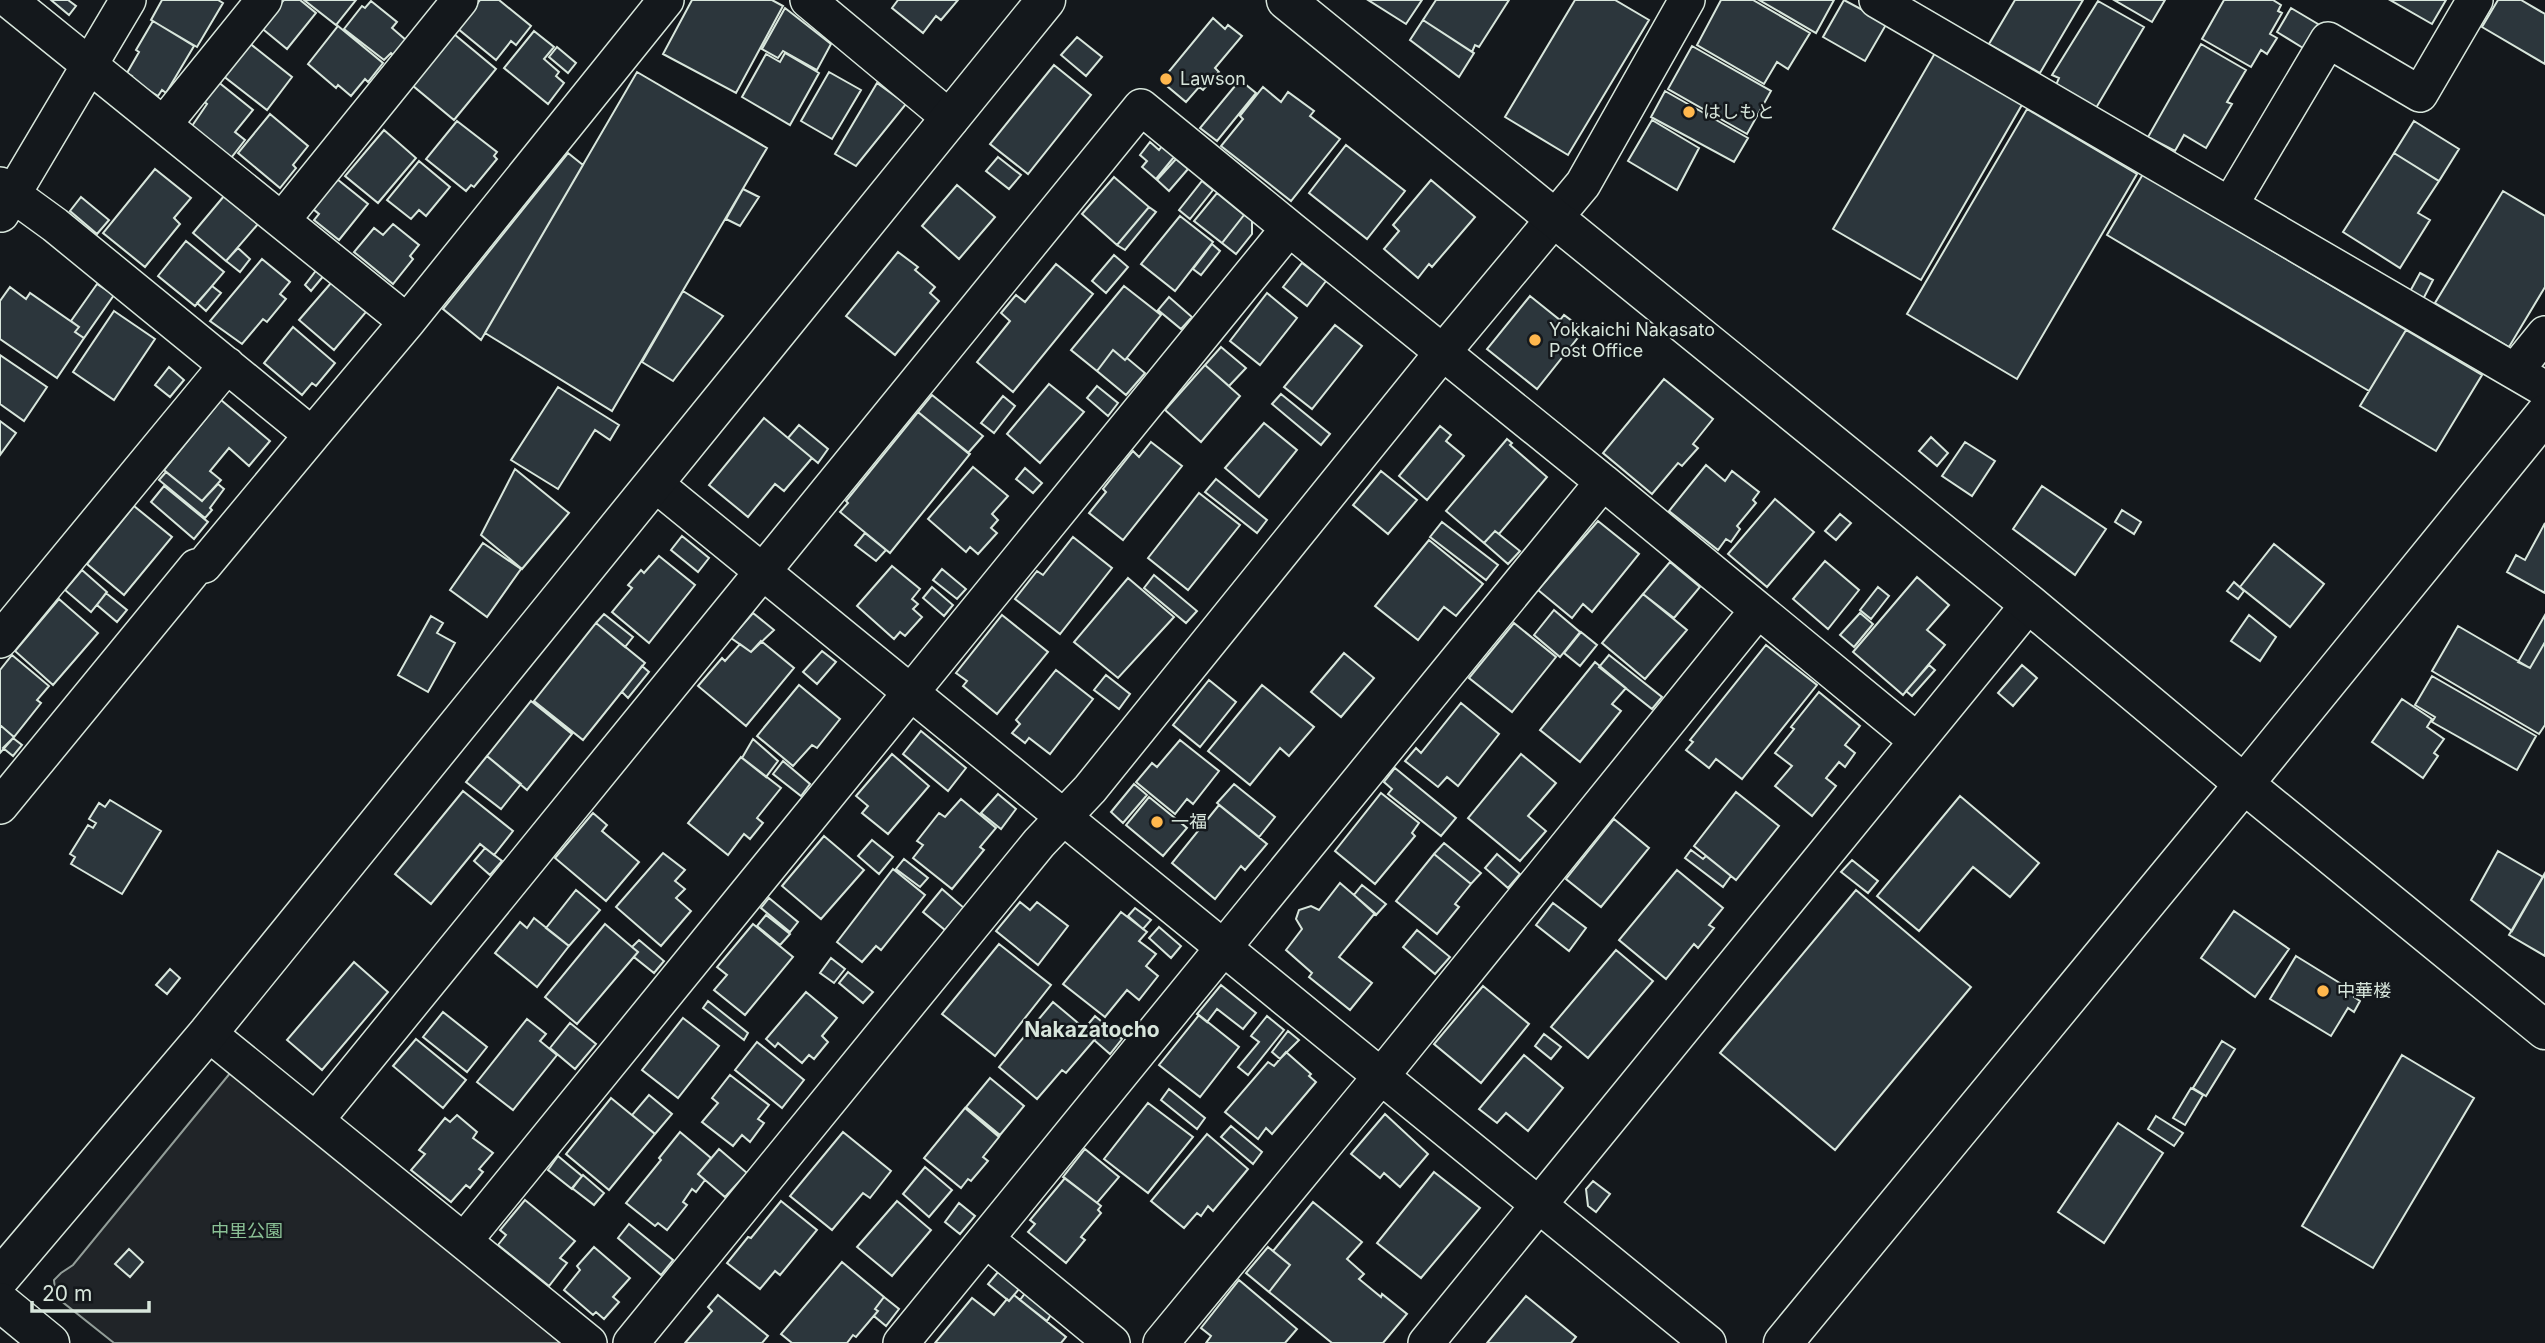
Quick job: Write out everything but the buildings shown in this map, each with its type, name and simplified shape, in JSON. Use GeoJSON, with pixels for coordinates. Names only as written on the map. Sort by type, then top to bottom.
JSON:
{"type":"FeatureCollection","features":[{"type":"Feature","properties":{"kind":"main road"},"geometry":{"type":"LineString","coordinates":[[0,1278],[208,1033],[1046,0]]}},
{"type":"Feature","properties":{"kind":"main road"},"geometry":{"type":"LineString","coordinates":[[1286,0],[2029,604],[2545,1030]]}},
{"type":"Feature","properties":{"kind":"main road"},"geometry":{"type":"LineString","coordinates":[[1783,1343],[2545,414]]}},
{"type":"Feature","properties":{"kind":"main road"},"geometry":{"type":"LineString","coordinates":[[0,1302],[50,1343]]}},
{"type":"Feature","properties":{"kind":"street"},"geometry":{"type":"LineString","coordinates":[[9,0],[407,322]]}},
{"type":"Feature","properties":{"kind":"street"},"geometry":{"type":"LineString","coordinates":[[128,0],[4,198],[55,225],[312,435]]}},
{"type":"Feature","properties":{"kind":"street"},"geometry":{"type":"LineString","coordinates":[[164,124],[264,0]]}},
{"type":"Feature","properties":{"kind":"street"},"geometry":{"type":"LineString","coordinates":[[283,219],[460,0]]}},
{"type":"Feature","properties":{"kind":"street"},"geometry":{"type":"LineString","coordinates":[[0,806],[196,567],[204,565],[407,322],[666,0]]}},
{"type":"Feature","properties":{"kind":"street"},"geometry":{"type":"LineString","coordinates":[[808,0],[951,119]]}},
{"type":"Feature","properties":{"kind":"street"},"geometry":{"type":"LineString","coordinates":[[631,1343],[1039,843],[1099,778],[1443,352],[1583,184],[1687,0]]}},
{"type":"Feature","properties":{"kind":"street"},"geometry":{"type":"LineString","coordinates":[[1877,0],[2545,389]]}},
{"type":"Feature","properties":{"kind":"street"},"geometry":{"type":"LineString","coordinates":[[2230,205],[2328,40],[2420,94],[2475,0]]}},
{"type":"Feature","properties":{"kind":"street"},"geometry":{"type":"LineString","coordinates":[[316,1120],[1141,107],[1916,740]]}},
{"type":"Feature","properties":{"kind":"street"},"geometry":{"type":"LineString","coordinates":[[464,1241],[1289,228]]}},
{"type":"Feature","properties":{"kind":"street"},"geometry":{"type":"LineString","coordinates":[[2515,371],[2545,334]]}},
{"type":"Feature","properties":{"kind":"street"},"geometry":{"type":"LineString","coordinates":[[0,640],[227,365]]}},
{"type":"Feature","properties":{"kind":"street"},"geometry":{"type":"LineString","coordinates":[[901,1343],[1603,482]]}},
{"type":"Feature","properties":{"kind":"street"},"geometry":{"type":"LineString","coordinates":[[654,483],[1708,1343]]}},
{"type":"Feature","properties":{"kind":"street"},"geometry":{"type":"LineString","coordinates":[[1426,1343],[2029,604]]}},
{"type":"Feature","properties":{"kind":"street"},"geometry":{"type":"LineString","coordinates":[[1161,1343],[1382,1075],[1758,610]]}},
{"type":"Feature","properties":{"kind":"street"},"geometry":{"type":"LineString","coordinates":[[208,1033],[589,1343]]}},
{"type":"Feature","properties":{"kind":"street"},"geometry":{"type":"LineString","coordinates":[[987,1240],[1112,1343]]}},
{"type":"Feature","properties":{"kind":"green space","name":"中里公園"},"geometry":{"type":"Polygon","coordinates":[[[231,1072],[561,1343],[114,1343],[60,1300],[54,1280],[73,1265],[231,1072]]]}},
{"type":"Feature","properties":{"kind":"place","name":"Lawson"},"geometry":{"type":"Point","coordinates":[1166,79]}},
{"type":"Feature","properties":{"kind":"place","name":"はしもと"},"geometry":{"type":"Point","coordinates":[1689,112]}},
{"type":"Feature","properties":{"kind":"place","name":"Yokkaichi Nakasato Post Office"},"geometry":{"type":"Point","coordinates":[1535,340]}},
{"type":"Feature","properties":{"kind":"place","name":"一福"},"geometry":{"type":"Point","coordinates":[1157,822]}},
{"type":"Feature","properties":{"kind":"place","name":"中華楼"},"geometry":{"type":"Point","coordinates":[2323,991]}},
{"type":"Feature","properties":{"kind":"district","name":"Nakazatocho"},"geometry":{"type":"Point","coordinates":[1092,1030]}}]}
